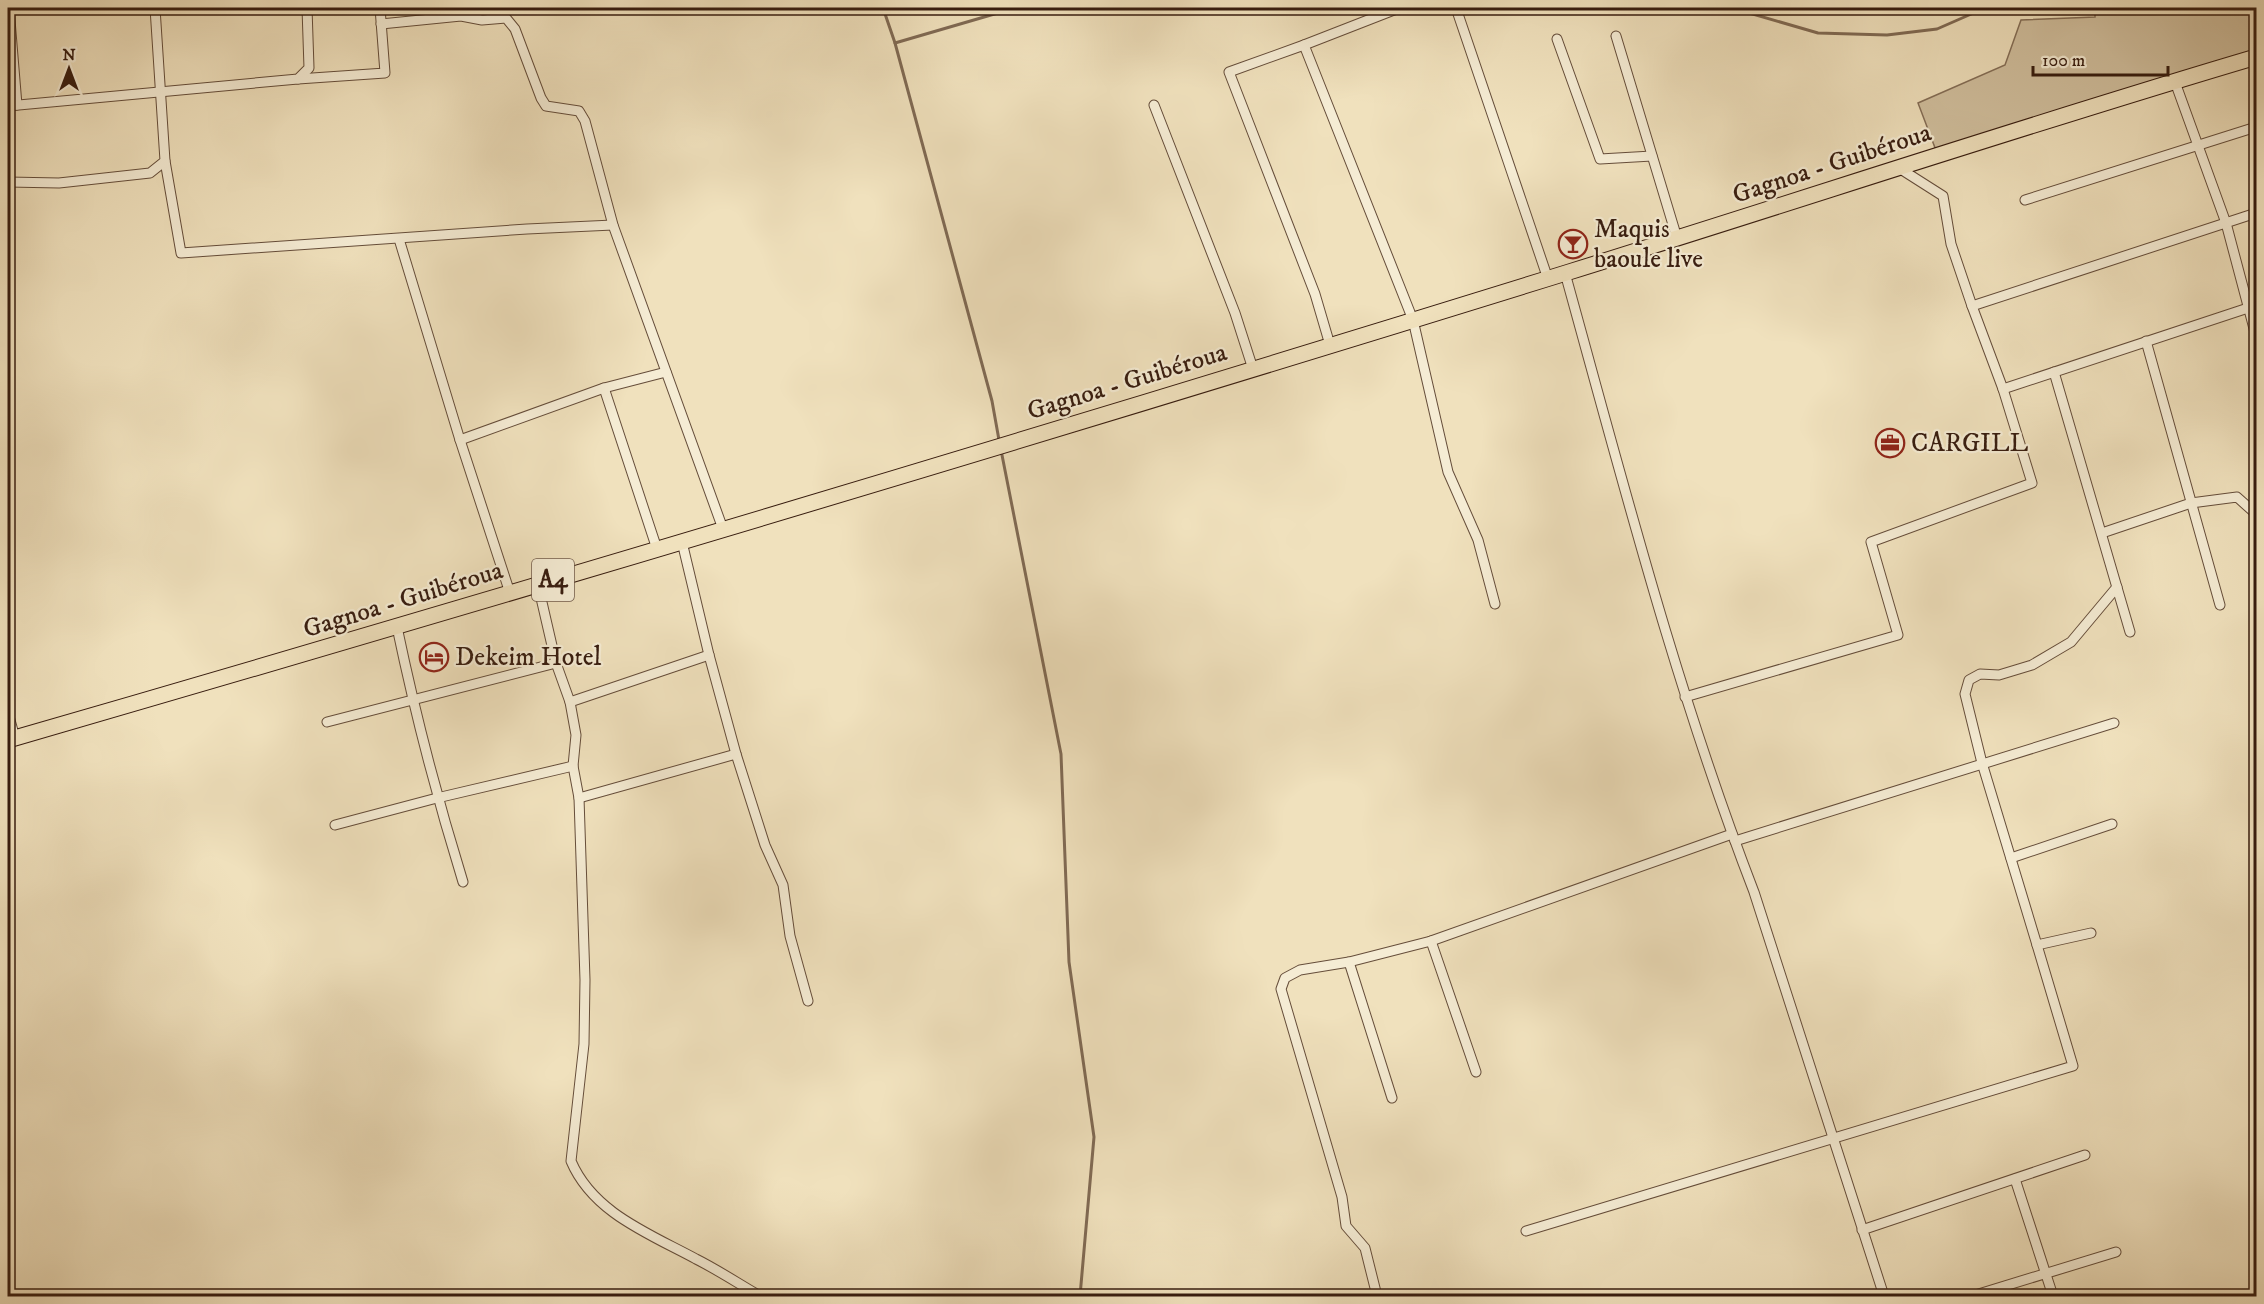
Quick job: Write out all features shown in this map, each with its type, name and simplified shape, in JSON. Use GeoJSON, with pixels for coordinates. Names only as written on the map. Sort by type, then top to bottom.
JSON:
{"type":"FeatureCollection","features":[{"type":"Feature","properties":{"kind":"main road","name":"Gagnoa - Guibéroua"},"geometry":{"type":"LineString","coordinates":[[11,739],[538,585],[1253,369],[2256,57]]}},
{"type":"Feature","properties":{"kind":"street"},"geometry":{"type":"LineString","coordinates":[[9,8],[12,105],[385,73],[380,8]]}},
{"type":"Feature","properties":{"kind":"street"},"geometry":{"type":"LineString","coordinates":[[155,8],[165,161],[181,253],[613,225]]}},
{"type":"Feature","properties":{"kind":"street"},"geometry":{"type":"LineString","coordinates":[[298,79],[309,68],[307,8]]}},
{"type":"Feature","properties":{"kind":"street"},"geometry":{"type":"LineString","coordinates":[[1330,345],[1315,294],[1229,72],[1399,8]]}},
{"type":"Feature","properties":{"kind":"street"},"geometry":{"type":"LineString","coordinates":[[1456,8],[1548,279]]}},
{"type":"Feature","properties":{"kind":"street"},"geometry":{"type":"LineString","coordinates":[[381,24],[461,16],[482,20],[506,18],[515,29],[541,99],[546,106],[579,111],[585,122],[613,225],[723,529]]}},
{"type":"Feature","properties":{"kind":"street"},"geometry":{"type":"LineString","coordinates":[[1616,36],[1677,238]]}},
{"type":"Feature","properties":{"kind":"street"},"geometry":{"type":"LineString","coordinates":[[1557,39],[1600,159],[1652,156]]}},
{"type":"Feature","properties":{"kind":"street"},"geometry":{"type":"LineString","coordinates":[[1304,45],[1413,320],[1448,472],[1478,540],[1495,604]]}},
{"type":"Feature","properties":{"kind":"street"},"geometry":{"type":"LineString","coordinates":[[2175,82],[2226,223],[2256,336]]}},
{"type":"Feature","properties":{"kind":"street"},"geometry":{"type":"LineString","coordinates":[[1154,105],[1231,303],[1253,369]]}},
{"type":"Feature","properties":{"kind":"street"},"geometry":{"type":"LineString","coordinates":[[2025,200],[2256,127]]}},
{"type":"Feature","properties":{"kind":"street"},"geometry":{"type":"LineString","coordinates":[[8,182],[59,183],[150,172],[165,161]]}},
{"type":"Feature","properties":{"kind":"street"},"geometry":{"type":"LineString","coordinates":[[1685,697],[1898,635],[1871,542],[2032,483],[2003,389],[1952,244],[1943,196],[1899,168]]}},
{"type":"Feature","properties":{"kind":"street"},"geometry":{"type":"LineString","coordinates":[[1972,306],[2256,213]]}},
{"type":"Feature","properties":{"kind":"street"},"geometry":{"type":"LineString","coordinates":[[399,239],[460,440],[510,593]]}},
{"type":"Feature","properties":{"kind":"street"},"geometry":{"type":"LineString","coordinates":[[1565,273],[1666,637],[1733,838],[1754,892],[1884,1296]]}},
{"type":"Feature","properties":{"kind":"street"},"geometry":{"type":"LineString","coordinates":[[2003,389],[2248,308]]}},
{"type":"Feature","properties":{"kind":"street"},"geometry":{"type":"LineString","coordinates":[[2146,341],[2220,605]]}},
{"type":"Feature","properties":{"kind":"street"},"geometry":{"type":"LineString","coordinates":[[460,440],[604,387],[666,372]]}},
{"type":"Feature","properties":{"kind":"street"},"geometry":{"type":"LineString","coordinates":[[2054,372],[2130,632]]}},
{"type":"Feature","properties":{"kind":"street"},"geometry":{"type":"LineString","coordinates":[[604,387],[657,549]]}},
{"type":"Feature","properties":{"kind":"street"},"geometry":{"type":"LineString","coordinates":[[2102,533],[2191,503],[2237,497],[2256,514]]}},
{"type":"Feature","properties":{"kind":"street"},"geometry":{"type":"LineString","coordinates":[[682,542],[736,754],[765,845],[783,885],[790,936],[808,1000]]}},
{"type":"Feature","properties":{"kind":"street"},"geometry":{"type":"LineString","coordinates":[[538,585],[556,663],[570,702],[576,735],[573,766],[579,798],[585,980],[584,1044],[571,1161],[577,1176],[611,1211],[638,1229],[697,1259],[760,1296]]}},
{"type":"Feature","properties":{"kind":"street"},"geometry":{"type":"LineString","coordinates":[[1526,1231],[2073,1066],[1982,763],[1965,694],[1969,680],[1980,674],[1999,675],[2031,665],[2071,642],[2117,587]]}},
{"type":"Feature","properties":{"kind":"street"},"geometry":{"type":"LineString","coordinates":[[397,627],[412,701],[437,798],[463,882]]}},
{"type":"Feature","properties":{"kind":"street"},"geometry":{"type":"LineString","coordinates":[[570,702],[709,655]]}},
{"type":"Feature","properties":{"kind":"street"},"geometry":{"type":"LineString","coordinates":[[327,722],[556,663]]}},
{"type":"Feature","properties":{"kind":"street"},"geometry":{"type":"LineString","coordinates":[[8,713],[11,739]]}},
{"type":"Feature","properties":{"kind":"street"},"geometry":{"type":"LineString","coordinates":[[1377,1296],[1365,1248],[1346,1226],[1342,1197],[1281,989],[1285,978],[1300,970],[1348,962],[1431,941],[1733,838],[2114,723]]}},
{"type":"Feature","properties":{"kind":"street"},"geometry":{"type":"LineString","coordinates":[[579,798],[736,754]]}},
{"type":"Feature","properties":{"kind":"street"},"geometry":{"type":"LineString","coordinates":[[335,825],[573,766]]}},
{"type":"Feature","properties":{"kind":"street"},"geometry":{"type":"LineString","coordinates":[[2011,858],[2112,824]]}},
{"type":"Feature","properties":{"kind":"street"},"geometry":{"type":"LineString","coordinates":[[2037,945],[2091,933]]}},
{"type":"Feature","properties":{"kind":"street"},"geometry":{"type":"LineString","coordinates":[[1431,941],[1476,1072]]}},
{"type":"Feature","properties":{"kind":"street"},"geometry":{"type":"LineString","coordinates":[[1348,962],[1392,1098]]}},
{"type":"Feature","properties":{"kind":"street"},"geometry":{"type":"LineString","coordinates":[[1862,1230],[2085,1155]]}},
{"type":"Feature","properties":{"kind":"street"},"geometry":{"type":"LineString","coordinates":[[2014,1179],[2053,1296]]}},
{"type":"Feature","properties":{"kind":"street"},"geometry":{"type":"LineString","coordinates":[[1972,1296],[2116,1252]]}},
{"type":"Feature","properties":{"kind":"shaded area"},"geometry":{"type":"Polygon","coordinates":[[[2095,8],[2256,8],[2256,56],[1937,153],[1918,103],[2005,65],[2021,20],[2095,17],[2095,8]]]}},
{"type":"Feature","properties":{"kind":"waterway"},"geometry":{"type":"LineString","coordinates":[[883,8],[895,43],[992,401],[999,440]]}},
{"type":"Feature","properties":{"kind":"waterway"},"geometry":{"type":"LineString","coordinates":[[895,43],[1015,8]]}},
{"type":"Feature","properties":{"kind":"waterway"},"geometry":{"type":"LineString","coordinates":[[1732,8],[1818,33],[1887,35],[1937,29],[1985,8]]}},
{"type":"Feature","properties":{"kind":"waterway"},"geometry":{"type":"LineString","coordinates":[[1001,450],[1061,754],[1069,962],[1094,1137],[1080,1296]]}},
{"type":"Feature","properties":{"kind":"place","name":"Maquis baoule live"},"geometry":{"type":"Point","coordinates":[1573,244]}},
{"type":"Feature","properties":{"kind":"place","name":"CARGILL"},"geometry":{"type":"Point","coordinates":[1890,443]}},
{"type":"Feature","properties":{"kind":"place","name":"Dekeim Hotel"},"geometry":{"type":"Point","coordinates":[434,657]}}]}
